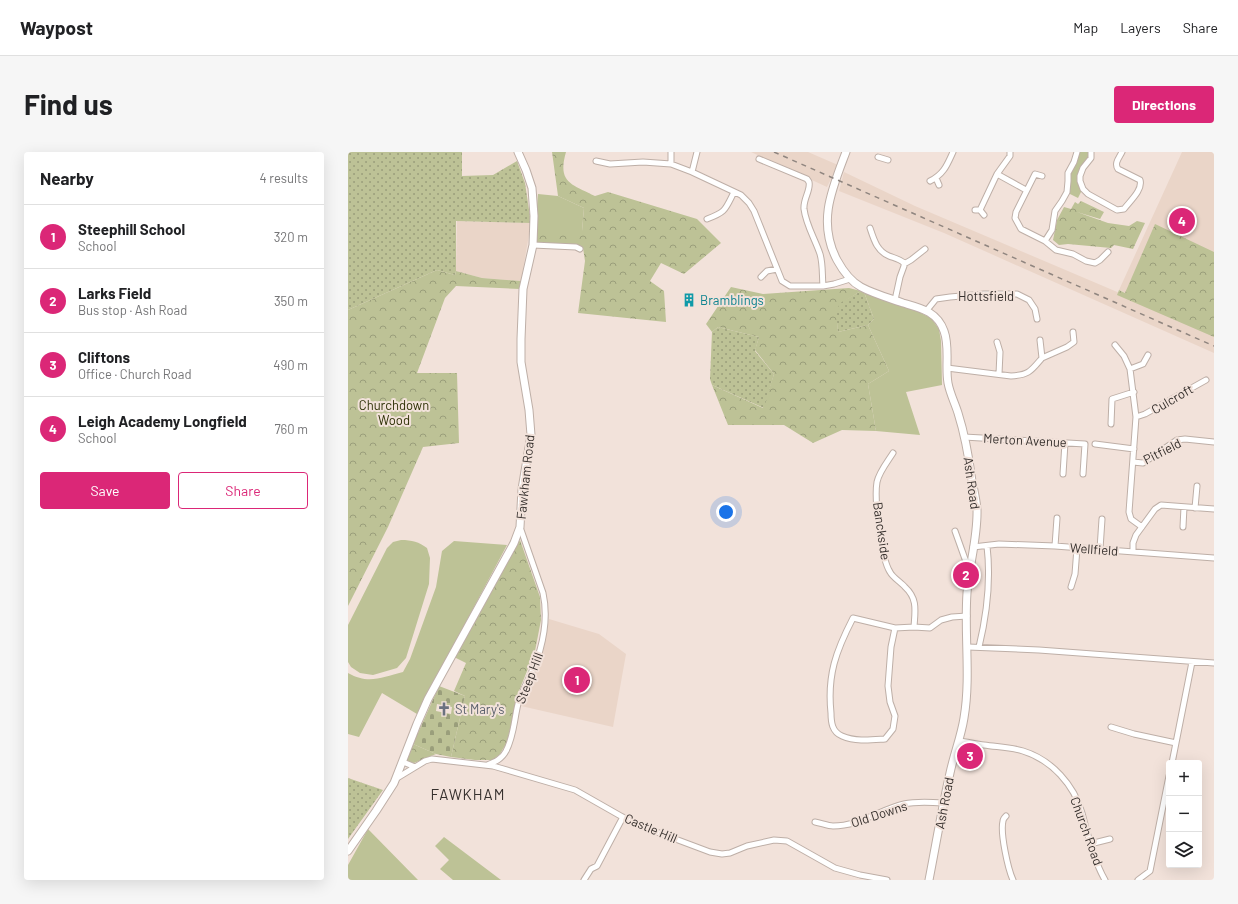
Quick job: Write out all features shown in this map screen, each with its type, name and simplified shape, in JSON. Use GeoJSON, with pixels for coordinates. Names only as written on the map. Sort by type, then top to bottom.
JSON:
{"type":"FeatureCollection","features":[{"type":"Feature","properties":{"kind":"street","name":"Fawkham Road"},"geometry":{"type":"LineString","coordinates":[[348,851],[376,811],[396,778],[428,699],[514,543],[520,527],[522,489],[531,435],[529,410],[521,362],[522,297],[533,245],[534,216],[532,188],[518,152]]}},
{"type":"Feature","properties":{"kind":"street"},"geometry":{"type":"LineString","coordinates":[[671,152],[671,164]]}},
{"type":"Feature","properties":{"kind":"street"},"geometry":{"type":"LineString","coordinates":[[692,172],[697,152]]}},
{"type":"Feature","properties":{"kind":"street","name":"Ash Road"},"geometry":{"type":"LineString","coordinates":[[846,152],[831,193],[828,211],[827,228],[834,254],[850,279],[860,286],[895,300],[927,310],[937,319],[944,330],[947,343],[947,380],[964,436],[977,508],[967,595],[968,647],[964,717],[959,741],[950,770],[929,880]]}},
{"type":"Feature","properties":{"kind":"street"},"geometry":{"type":"LineString","coordinates":[[930,181],[943,172],[953,152]]}},
{"type":"Feature","properties":{"kind":"street"},"geometry":{"type":"LineString","coordinates":[[984,215],[977,210],[997,174],[1010,156],[1010,152]]}},
{"type":"Feature","properties":{"kind":"street"},"geometry":{"type":"LineString","coordinates":[[1044,241],[1052,230],[1055,211],[1067,192],[1068,173],[1077,152]]}},
{"type":"Feature","properties":{"kind":"street"},"geometry":{"type":"LineString","coordinates":[[1091,152],[1090,160],[1080,174],[1081,185],[1084,191],[1088,194],[1117,210],[1124,209],[1140,189],[1141,184],[1140,180],[1118,169],[1116,166],[1122,152]]}},
{"type":"Feature","properties":{"kind":"street"},"geometry":{"type":"LineString","coordinates":[[759,158],[810,182],[810,186],[804,200],[805,212],[820,257],[823,286]]}},
{"type":"Feature","properties":{"kind":"street"},"geometry":{"type":"LineString","coordinates":[[596,161],[610,164],[643,162],[671,164],[692,172],[741,196],[749,202],[754,211],[782,281],[790,286],[823,286],[850,279]]}},
{"type":"Feature","properties":{"kind":"street"},"geometry":{"type":"LineString","coordinates":[[997,174],[1026,190]]}},
{"type":"Feature","properties":{"kind":"street"},"geometry":{"type":"LineString","coordinates":[[1042,176],[1034,174],[1016,212],[1015,218],[1021,229],[1044,241],[1056,250],[1073,254],[1086,261],[1094,263],[1100,260],[1108,252]]}},
{"type":"Feature","properties":{"kind":"street"},"geometry":{"type":"LineString","coordinates":[[936,178],[939,185]]}},
{"type":"Feature","properties":{"kind":"street"},"geometry":{"type":"LineString","coordinates":[[707,219],[719,215],[726,209],[734,192]]}},
{"type":"Feature","properties":{"kind":"street"},"geometry":{"type":"LineString","coordinates":[[877,232],[871,231],[879,250],[901,260],[904,264]]}},
{"type":"Feature","properties":{"kind":"street"},"geometry":{"type":"LineString","coordinates":[[533,245],[576,247],[580,249]]}},
{"type":"Feature","properties":{"kind":"street"},"geometry":{"type":"LineString","coordinates":[[895,300],[904,264],[925,248]]}},
{"type":"Feature","properties":{"kind":"street"},"geometry":{"type":"LineString","coordinates":[[761,277],[767,271],[777,269]]}},
{"type":"Feature","properties":{"kind":"street","name":"Hottsfield"},"geometry":{"type":"LineString","coordinates":[[927,310],[936,299],[950,296],[1017,294],[1030,300],[1035,309],[1037,319]]}},
{"type":"Feature","properties":{"kind":"street"},"geometry":{"type":"LineString","coordinates":[[947,368],[1020,376],[1031,372],[1042,358],[1067,347],[1074,342],[1073,332]]}},
{"type":"Feature","properties":{"kind":"street"},"geometry":{"type":"LineString","coordinates":[[1040,340],[1042,358]]}},
{"type":"Feature","properties":{"kind":"street"},"geometry":{"type":"LineString","coordinates":[[997,342],[1000,352],[998,374]]}},
{"type":"Feature","properties":{"kind":"street"},"geometry":{"type":"LineString","coordinates":[[1115,345],[1124,356],[1130,369],[1134,392],[1136,417],[1129,512],[1131,519],[1142,527]]}},
{"type":"Feature","properties":{"kind":"street"},"geometry":{"type":"LineString","coordinates":[[1130,369],[1143,364],[1148,355]]}},
{"type":"Feature","properties":{"kind":"street","name":"Culcroft"},"geometry":{"type":"LineString","coordinates":[[1136,417],[1145,414],[1206,380]]}},
{"type":"Feature","properties":{"kind":"street"},"geometry":{"type":"LineString","coordinates":[[1111,424],[1112,398],[1134,392]]}},
{"type":"Feature","properties":{"kind":"street","name":"Merton Avenue"},"geometry":{"type":"LineString","coordinates":[[964,436],[1085,444],[1083,474]]}},
{"type":"Feature","properties":{"kind":"street","name":"Pitfield"},"geometry":{"type":"LineString","coordinates":[[1133,462],[1143,463],[1177,440],[1185,439],[1214,442]]}},
{"type":"Feature","properties":{"kind":"street"},"geometry":{"type":"LineString","coordinates":[[1063,474],[1065,442]]}},
{"type":"Feature","properties":{"kind":"street"},"geometry":{"type":"LineString","coordinates":[[1096,444],[1134,449]]}},
{"type":"Feature","properties":{"kind":"street","name":"Banckside"},"geometry":{"type":"LineString","coordinates":[[893,453],[877,481],[876,493],[881,541],[884,560],[890,573],[907,588],[915,602],[914,627]]}},
{"type":"Feature","properties":{"kind":"street"},"geometry":{"type":"LineString","coordinates":[[1195,508],[1197,486]]}},
{"type":"Feature","properties":{"kind":"street"},"geometry":{"type":"LineString","coordinates":[[1133,552],[1133,543],[1136,535],[1155,509],[1161,505],[1214,509]]}},
{"type":"Feature","properties":{"kind":"street"},"geometry":{"type":"LineString","coordinates":[[1183,527],[1184,507]]}},
{"type":"Feature","properties":{"kind":"street"},"geometry":{"type":"LineString","coordinates":[[1055,546],[1057,518]]}},
{"type":"Feature","properties":{"kind":"street"},"geometry":{"type":"LineString","coordinates":[[1100,549],[1102,519]]}},
{"type":"Feature","properties":{"kind":"street","name":"Steep Hill"},"geometry":{"type":"LineString","coordinates":[[501,758],[506,751],[511,737],[520,698],[540,651],[544,622],[545,602],[543,593],[520,527]]}},
{"type":"Feature","properties":{"kind":"street"},"geometry":{"type":"LineString","coordinates":[[955,531],[964,559],[970,568]]}},
{"type":"Feature","properties":{"kind":"street","name":"Wellfield"},"geometry":{"type":"LineString","coordinates":[[973,547],[999,544],[1055,546],[1214,558]]}},
{"type":"Feature","properties":{"kind":"street"},"geometry":{"type":"LineString","coordinates":[[979,647],[985,616],[989,581],[987,546]]}},
{"type":"Feature","properties":{"kind":"street"},"geometry":{"type":"LineString","coordinates":[[1071,587],[1075,574],[1077,548]]}},
{"type":"Feature","properties":{"kind":"street"},"geometry":{"type":"LineString","coordinates":[[895,628],[891,647],[888,686],[890,702],[895,716],[893,729],[885,739],[862,740],[841,736],[832,726],[830,678],[842,638],[853,618],[895,628],[930,628],[941,620],[952,617],[967,616]]}},
{"type":"Feature","properties":{"kind":"street"},"geometry":{"type":"LineString","coordinates":[[968,647],[1039,650],[1214,663]]}},
{"type":"Feature","properties":{"kind":"street"},"geometry":{"type":"LineString","coordinates":[[1173,760],[1192,662]]}},
{"type":"Feature","properties":{"kind":"street"},"geometry":{"type":"LineString","coordinates":[[1111,727],[1134,734],[1176,743]]}},
{"type":"Feature","properties":{"kind":"street","name":"Church Road"},"geometry":{"type":"LineString","coordinates":[[959,741],[1010,748],[1038,758],[1052,767],[1063,778],[1073,792],[1082,811],[1090,844],[1105,880]]}},
{"type":"Feature","properties":{"kind":"street"},"geometry":{"type":"LineString","coordinates":[[486,766],[501,758],[502,768]]}},
{"type":"Feature","properties":{"kind":"street","name":"Castle Hill"},"geometry":{"type":"LineString","coordinates":[[396,778],[424,761],[432,759],[502,768],[575,790],[623,817],[654,831],[710,852],[722,854],[730,853],[747,846],[774,840],[787,841],[835,868],[887,880]]}},
{"type":"Feature","properties":{"kind":"street"},"geometry":{"type":"LineString","coordinates":[[403,762],[415,767]]}},
{"type":"Feature","properties":{"kind":"street"},"geometry":{"type":"LineString","coordinates":[[1138,880],[1150,871],[1166,791]]}},
{"type":"Feature","properties":{"kind":"street","name":"Old Downs"},"geometry":{"type":"LineString","coordinates":[[815,822],[832,826],[849,824],[866,819],[903,804],[923,801],[943,803]]}},
{"type":"Feature","properties":{"kind":"street"},"geometry":{"type":"LineString","coordinates":[[1006,816],[1003,820],[1003,835],[1010,872],[1014,880]]}},
{"type":"Feature","properties":{"kind":"street"},"geometry":{"type":"LineString","coordinates":[[584,880],[591,869],[596,866],[623,817]]}},
{"type":"Feature","properties":{"kind":"street"},"geometry":{"type":"LineString","coordinates":[[1090,844],[1110,839]]}},
{"type":"Feature","properties":{"kind":"shaded area"},"geometry":{"type":"Polygon","coordinates":[[[751,152],[808,152],[838,165],[827,187],[751,152]]]}},
{"type":"Feature","properties":{"kind":"shaded area"},"geometry":{"type":"Polygon","coordinates":[[[1182,152],[1214,152],[1214,332],[1119,290],[1182,152]]]}},
{"type":"Feature","properties":{"kind":"shaded area"},"geometry":{"type":"Polygon","coordinates":[[[844,172],[915,206],[1169,314],[1214,335],[1214,353],[944,233],[839,191],[844,172]]]}},
{"type":"Feature","properties":{"kind":"shaded area"},"geometry":{"type":"Polygon","coordinates":[[[457,221],[531,223],[521,281],[482,278],[456,271],[457,221]]]}},
{"type":"Feature","properties":{"kind":"shaded area"},"geometry":{"type":"Polygon","coordinates":[[[549,619],[599,634],[626,654],[613,727],[521,706],[543,653],[549,619]]]}},
{"type":"Feature","properties":{"kind":"green space"},"geometry":{"type":"Polygon","coordinates":[[[348,152],[462,152],[462,176],[493,175],[517,161],[525,183],[531,223],[456,221],[455,275],[437,270],[348,310],[348,152]]]}},
{"type":"Feature","properties":{"kind":"green space"},"geometry":{"type":"Polygon","coordinates":[[[552,152],[566,152],[564,162],[565,176],[573,185],[595,196],[608,192],[697,219],[721,243],[684,274],[661,263],[650,281],[664,291],[666,322],[578,313],[585,261],[583,248],[576,245],[536,242],[535,231],[582,231],[584,208],[558,196],[552,152]]]}},
{"type":"Feature","properties":{"kind":"green space"},"geometry":{"type":"Polygon","coordinates":[[[1079,152],[1090,152],[1090,156],[1081,168],[1082,190],[1078,198],[1068,193],[1069,174],[1076,164],[1079,152]]]}},
{"type":"Feature","properties":{"kind":"green space"},"geometry":{"type":"Polygon","coordinates":[[[538,194],[558,196],[584,208],[582,231],[535,231],[538,194]]]}},
{"type":"Feature","properties":{"kind":"green space"},"geometry":{"type":"Polygon","coordinates":[[[1081,201],[1104,212],[1100,219],[1077,212],[1108,223],[1129,226],[1137,221],[1145,223],[1133,249],[1114,245],[1111,248],[1068,244],[1059,245],[1053,240],[1057,220],[1064,207],[1071,209],[1075,202],[1078,204],[1081,201]]]}},
{"type":"Feature","properties":{"kind":"green space"},"geometry":{"type":"Polygon","coordinates":[[[1155,224],[1214,252],[1214,337],[1117,295],[1119,290],[1125,293],[1155,224]]]}},
{"type":"Feature","properties":{"kind":"green space","name":"Churchdown Wood"},"geometry":{"type":"Polygon","coordinates":[[[437,270],[455,275],[456,271],[482,278],[521,281],[520,289],[456,286],[445,298],[417,373],[457,373],[459,443],[423,447],[388,527],[348,606],[348,310],[437,270]]]}},
{"type":"Feature","properties":{"kind":"green space"},"geometry":{"type":"Polygon","coordinates":[[[731,287],[763,294],[849,288],[861,291],[840,306],[837,315],[838,332],[868,325],[889,371],[868,384],[876,431],[842,430],[813,443],[784,425],[728,425],[712,385],[763,408],[774,374],[755,350],[759,337],[718,327],[712,332],[706,324],[731,287]]]}},
{"type":"Feature","properties":{"kind":"green space"},"geometry":{"type":"Polygon","coordinates":[[[861,291],[864,292],[874,319],[868,325],[838,332],[836,312],[840,303],[861,291]]]}},
{"type":"Feature","properties":{"kind":"green space"},"geometry":{"type":"Polygon","coordinates":[[[864,292],[919,312],[931,318],[939,329],[941,341],[942,385],[906,392],[920,435],[876,431],[868,384],[889,371],[868,325],[874,319],[864,292]]]}},
{"type":"Feature","properties":{"kind":"green space"},"geometry":{"type":"Polygon","coordinates":[[[718,327],[759,337],[755,351],[774,374],[764,408],[712,385],[710,379],[712,332],[718,327]]]}},
{"type":"Feature","properties":{"kind":"green space"},"geometry":{"type":"Polygon","coordinates":[[[409,540],[421,544],[427,548],[430,558],[429,584],[406,658],[397,668],[373,675],[360,673],[351,667],[348,662],[348,625],[387,548],[393,542],[409,540]]]}},
{"type":"Feature","properties":{"kind":"green space"},"geometry":{"type":"Polygon","coordinates":[[[520,540],[540,597],[541,620],[535,651],[519,691],[507,742],[500,754],[493,760],[475,760],[451,757],[465,696],[454,691],[466,663],[454,657],[520,540]]]}},
{"type":"Feature","properties":{"kind":"green space"},"geometry":{"type":"Polygon","coordinates":[[[454,541],[507,545],[417,714],[382,693],[359,737],[348,734],[348,673],[362,679],[376,679],[403,672],[410,659],[436,587],[442,551],[454,541]]]}},
{"type":"Feature","properties":{"kind":"green space"},"geometry":{"type":"Polygon","coordinates":[[[439,686],[465,696],[451,757],[436,754],[413,744],[439,686]],[[437,704],[436,711],[451,714],[452,707],[437,704]]]}},
{"type":"Feature","properties":{"kind":"green space"},"geometry":{"type":"Polygon","coordinates":[[[413,744],[436,754],[414,763],[406,761],[413,744]]]}},
{"type":"Feature","properties":{"kind":"green space"},"geometry":{"type":"Polygon","coordinates":[[[348,778],[383,790],[348,839],[348,778]]]}},
{"type":"Feature","properties":{"kind":"green space"},"geometry":{"type":"Polygon","coordinates":[[[368,829],[418,880],[348,880],[348,865],[368,829]]]}},
{"type":"Feature","properties":{"kind":"green space"},"geometry":{"type":"Polygon","coordinates":[[[444,837],[501,880],[453,880],[440,869],[449,860],[435,846],[444,837]]]}},
{"type":"Feature","properties":{"kind":"railway"},"geometry":{"type":"LineString","coordinates":[[774,152],[1214,346]]}},
{"type":"Feature","properties":{"kind":"place","name":"Leigh Academy Longfield"},"geometry":{"type":"Point","coordinates":[1182,221]}},
{"type":"Feature","properties":{"kind":"place","name":"Bramblings"},"geometry":{"type":"Point","coordinates":[689,300]}},
{"type":"Feature","properties":{"kind":"place","name":"Larks Field"},"geometry":{"type":"Point","coordinates":[966,575]}},
{"type":"Feature","properties":{"kind":"place","name":"Steephill School"},"geometry":{"type":"Point","coordinates":[577,680]}},
{"type":"Feature","properties":{"kind":"place","name":"St Mary's"},"geometry":{"type":"Point","coordinates":[444,709]}},
{"type":"Feature","properties":{"kind":"place","name":"Cliftons"},"geometry":{"type":"Point","coordinates":[970,756]}},
{"type":"Feature","properties":{"kind":"district","name":"FAWKHAM"},"geometry":{"type":"Point","coordinates":[468,795]}}]}
